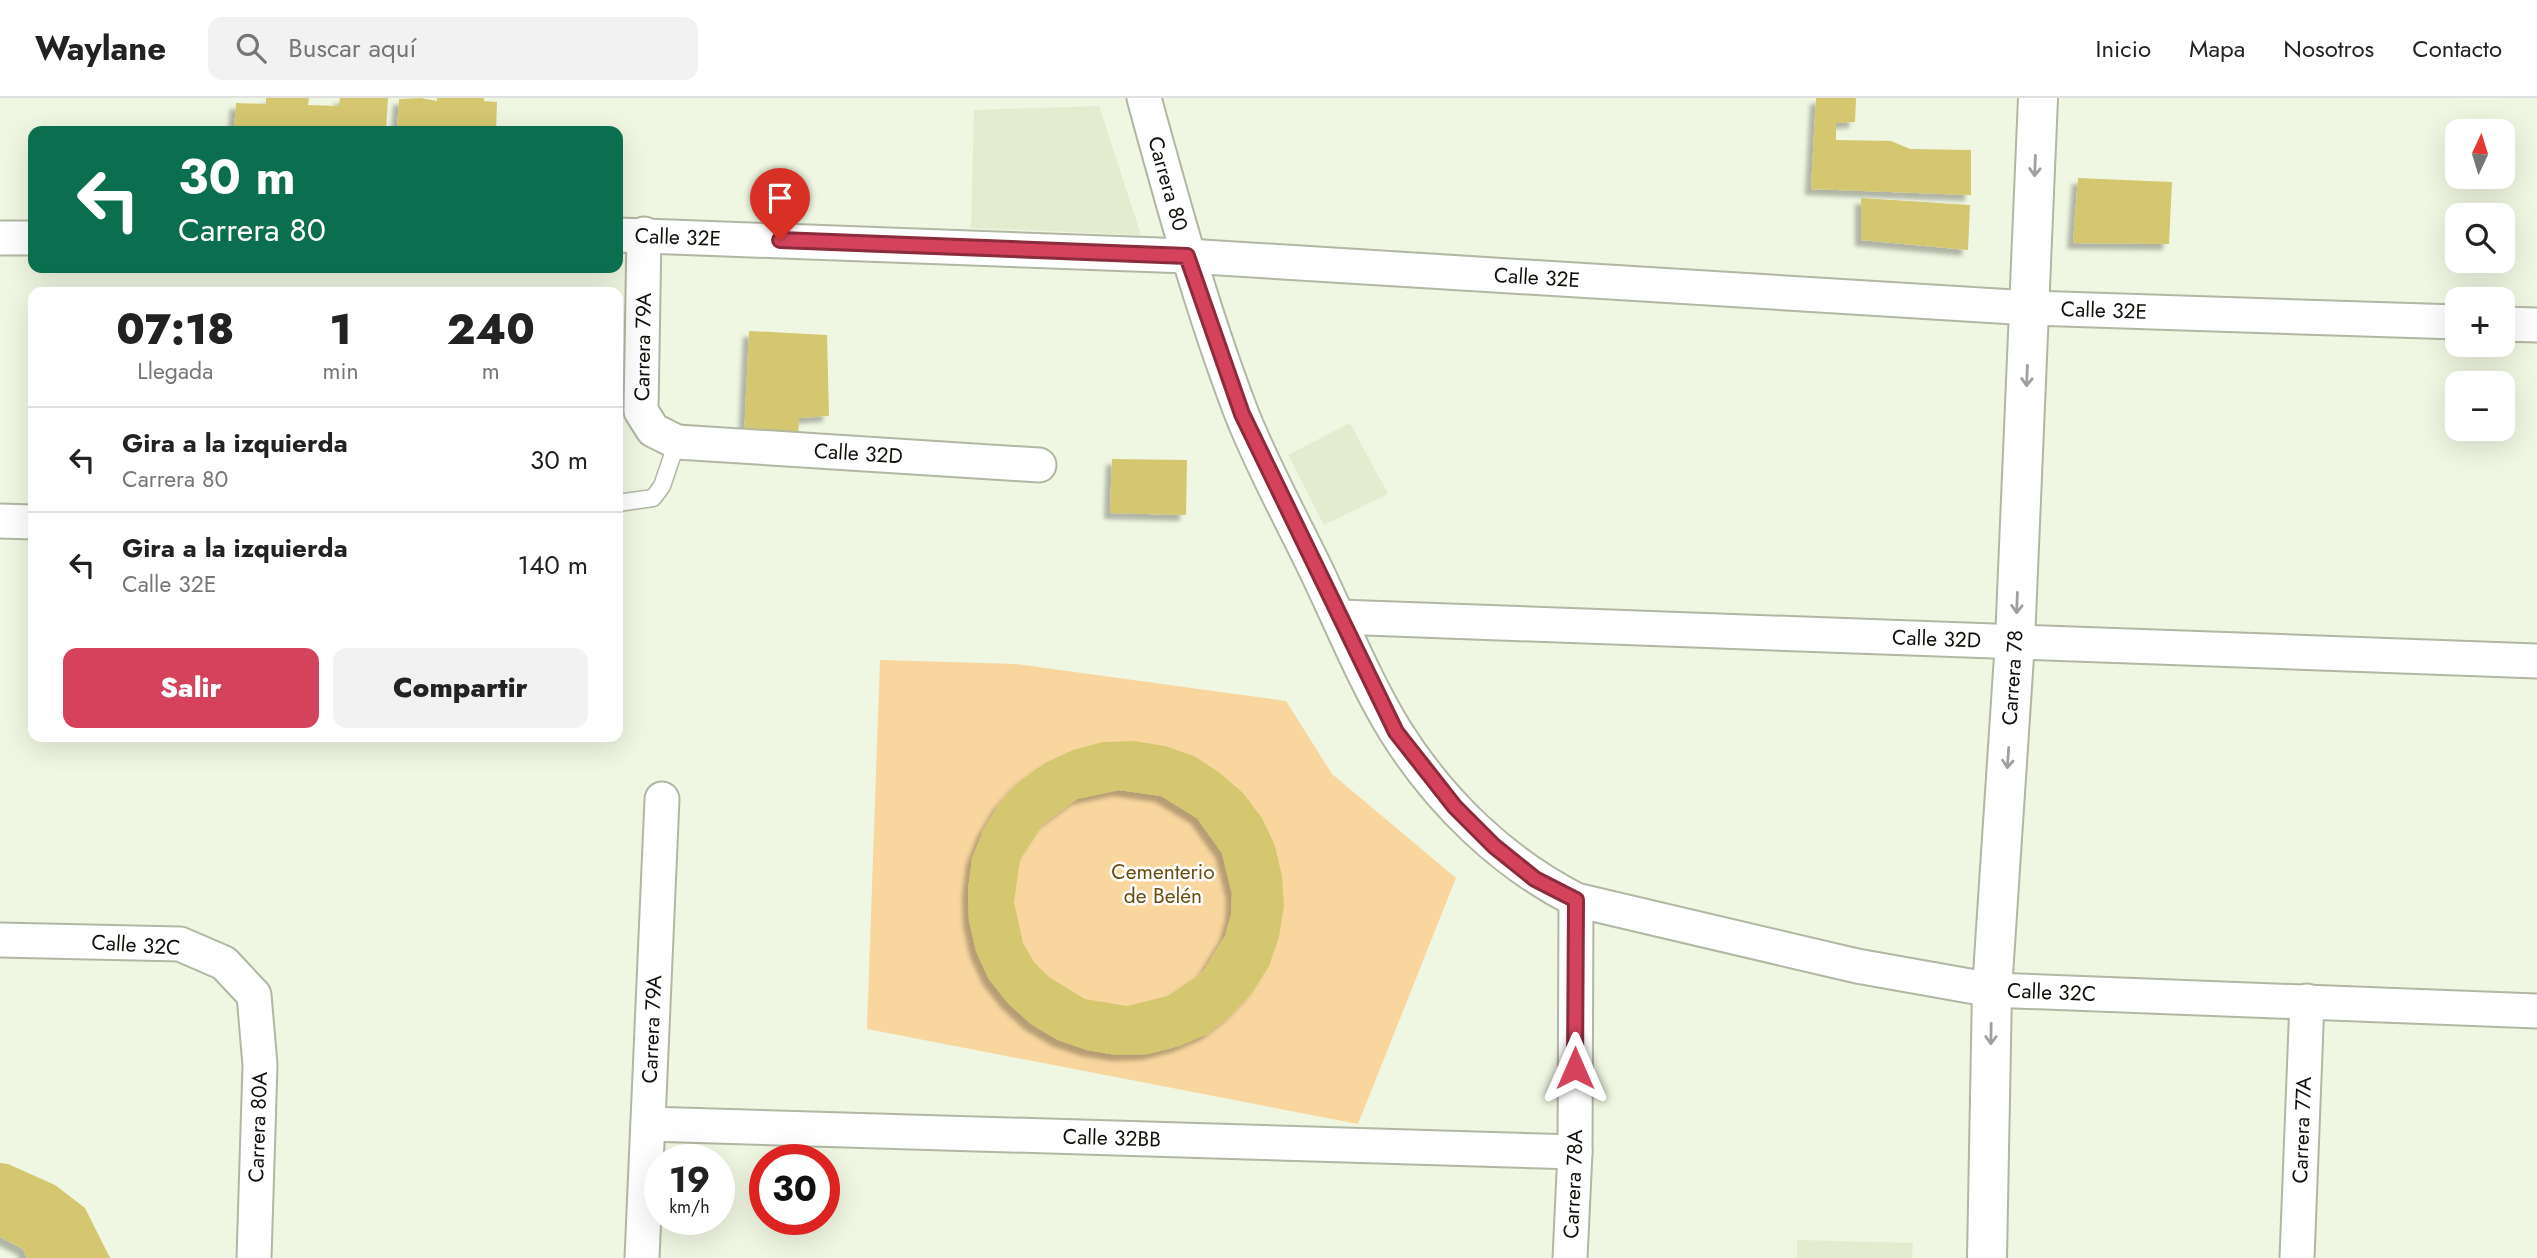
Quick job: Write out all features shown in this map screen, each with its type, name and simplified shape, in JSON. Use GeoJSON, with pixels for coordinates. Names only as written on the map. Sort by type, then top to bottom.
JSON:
{"type":"FeatureCollection","features":[{"type":"Feature","properties":{"kind":"street","name":"Carrera 80"},"geometry":{"type":"LineString","coordinates":[[1144,98],[1187,256],[1242,414],[1396,732],[1455,807],[1494,846],[1535,879],[1576,900]]}},
{"type":"Feature","properties":{"kind":"street","name":"Carrera 78"},"geometry":{"type":"LineString","coordinates":[[1987,1258],[1992,990],[2015,641],[2038,98]]}},
{"type":"Feature","properties":{"kind":"street","name":"Calle 32E"},"geometry":{"type":"LineString","coordinates":[[631,234],[1187,256],[2030,308],[2445,322]]}},
{"type":"Feature","properties":{"kind":"street","name":"Carrera 79A"},"geometry":{"type":"LineString","coordinates":[[631,234],[641,411],[653,430],[677,442]]}},
{"type":"Feature","properties":{"kind":"street"},"geometry":{"type":"LineString","coordinates":[[0,238],[28,238]]}},
{"type":"Feature","properties":{"kind":"street"},"geometry":{"type":"LineString","coordinates":[[2515,324],[2537,325]]}},
{"type":"Feature","properties":{"kind":"street","name":"Calle 32D"},"geometry":{"type":"LineString","coordinates":[[677,442],[1039,465]]}},
{"type":"Feature","properties":{"kind":"street"},"geometry":{"type":"LineString","coordinates":[[0,521],[28,522]]}},
{"type":"Feature","properties":{"kind":"street","name":"Calle 32D"},"geometry":{"type":"LineString","coordinates":[[1339,617],[2537,660]]}},
{"type":"Feature","properties":{"kind":"street","name":"Carrera 79A"},"geometry":{"type":"LineString","coordinates":[[642,1258],[662,799]]}},
{"type":"Feature","properties":{"kind":"street","name":"Calle 32C"},"geometry":{"type":"LineString","coordinates":[[1576,900],[1857,966],[1992,990],[2537,1011]]}},
{"type":"Feature","properties":{"kind":"street","name":"Carrera 78A"},"geometry":{"type":"LineString","coordinates":[[1570,1258],[1575,1152],[1576,900]]}},
{"type":"Feature","properties":{"kind":"street","name":"Calle 32C"},"geometry":{"type":"LineString","coordinates":[[0,940],[180,944],[224,963],[254,995]]}},
{"type":"Feature","properties":{"kind":"street","name":"Carrera 80A"},"geometry":{"type":"LineString","coordinates":[[254,995],[260,1065],[254,1258]]}},
{"type":"Feature","properties":{"kind":"street","name":"Carrera 77A"},"geometry":{"type":"LineString","coordinates":[[2297,1258],[2306,1001]]}},
{"type":"Feature","properties":{"kind":"street","name":"Calle 32BB"},"geometry":{"type":"LineString","coordinates":[[648,1124],[1575,1152]]}},
{"type":"Feature","properties":{"kind":"lane"},"geometry":{"type":"LineString","coordinates":[[623,502],[653,498],[662,486],[677,442]]}},
{"type":"Feature","properties":{"kind":"shaded area"},"geometry":{"type":"Polygon","coordinates":[[[1099,106],[1141,235],[971,228],[974,110],[1099,106]]]}},
{"type":"Feature","properties":{"kind":"shaded area"},"geometry":{"type":"Polygon","coordinates":[[[1350,423],[1388,494],[1324,525],[1288,455],[1350,423]]]}},
{"type":"Feature","properties":{"kind":"shaded area"},"geometry":{"type":"Polygon","coordinates":[[[1797,1240],[1913,1243],[1912,1258],[1797,1258],[1797,1240]]]}},
{"type":"Feature","properties":{"kind":"green space","name":"Cementerio de Belén"},"geometry":{"type":"Polygon","coordinates":[[[880,660],[1016,664],[1286,701],[1332,774],[1456,878],[1358,1124],[867,1029],[880,660]]]}},
{"type":"Feature","properties":{"kind":"building"},"geometry":{"type":"Polygon","coordinates":[[[266,98],[309,98],[308,105],[339,106],[340,98],[388,98],[386,126],[234,126],[236,103],[266,104],[266,98]]]}},
{"type":"Feature","properties":{"kind":"building"},"geometry":{"type":"Polygon","coordinates":[[[421,98],[437,101],[437,98],[484,98],[484,101],[497,102],[496,126],[397,126],[399,99],[421,98]]]}},
{"type":"Feature","properties":{"kind":"building"},"geometry":{"type":"Polygon","coordinates":[[[1816,98],[1856,98],[1855,122],[1836,123],[1836,140],[1891,141],[1910,149],[1971,150],[1971,195],[1811,189],[1816,98]]]}},
{"type":"Feature","properties":{"kind":"building"},"geometry":{"type":"Polygon","coordinates":[[[2078,178],[2172,182],[2169,244],[2073,243],[2078,178]]]}},
{"type":"Feature","properties":{"kind":"building"},"geometry":{"type":"Polygon","coordinates":[[[1861,198],[1970,205],[1968,250],[1861,240],[1861,198]]]}},
{"type":"Feature","properties":{"kind":"building"},"geometry":{"type":"Polygon","coordinates":[[[749,331],[827,335],[829,416],[799,418],[798,441],[744,438],[749,331]]]}},
{"type":"Feature","properties":{"kind":"building"},"geometry":{"type":"Polygon","coordinates":[[[1112,459],[1187,460],[1186,515],[1110,513],[1112,459]]]}},
{"type":"Feature","properties":{"kind":"building"},"geometry":{"type":"Polygon","coordinates":[[[1134,741],[1165,746],[1194,756],[1220,773],[1243,793],[1262,818],[1275,846],[1282,876],[1284,906],[1279,937],[1269,966],[1252,993],[1231,1015],[1207,1034],[1179,1046],[1148,1054],[1117,1055],[1087,1050],[1058,1040],[1031,1024],[1008,1003],[989,979],[976,951],[969,920],[968,890],[972,859],[983,831],[999,804],[1020,781],[1045,763],[1073,750],[1103,742],[1134,741]],[[1119,790],[1077,799],[1043,824],[1020,860],[1014,902],[1023,943],[1034,962],[1049,977],[1085,999],[1127,1006],[1168,996],[1203,972],[1225,936],[1231,915],[1232,894],[1222,853],[1197,818],[1161,796],[1119,790]]]}},
{"type":"Feature","properties":{"kind":"building"},"geometry":{"type":"Polygon","coordinates":[[[0,1163],[55,1185],[85,1208],[110,1258],[27,1258],[23,1249],[0,1237],[0,1163]]]}},
{"type":"Feature","properties":{"kind":"route"},"geometry":{"type":"LineString","coordinates":[[780,240],[1187,256],[1242,414],[1396,732],[1455,807],[1494,846],[1535,879],[1576,900],[1575,1068]]}}]}
